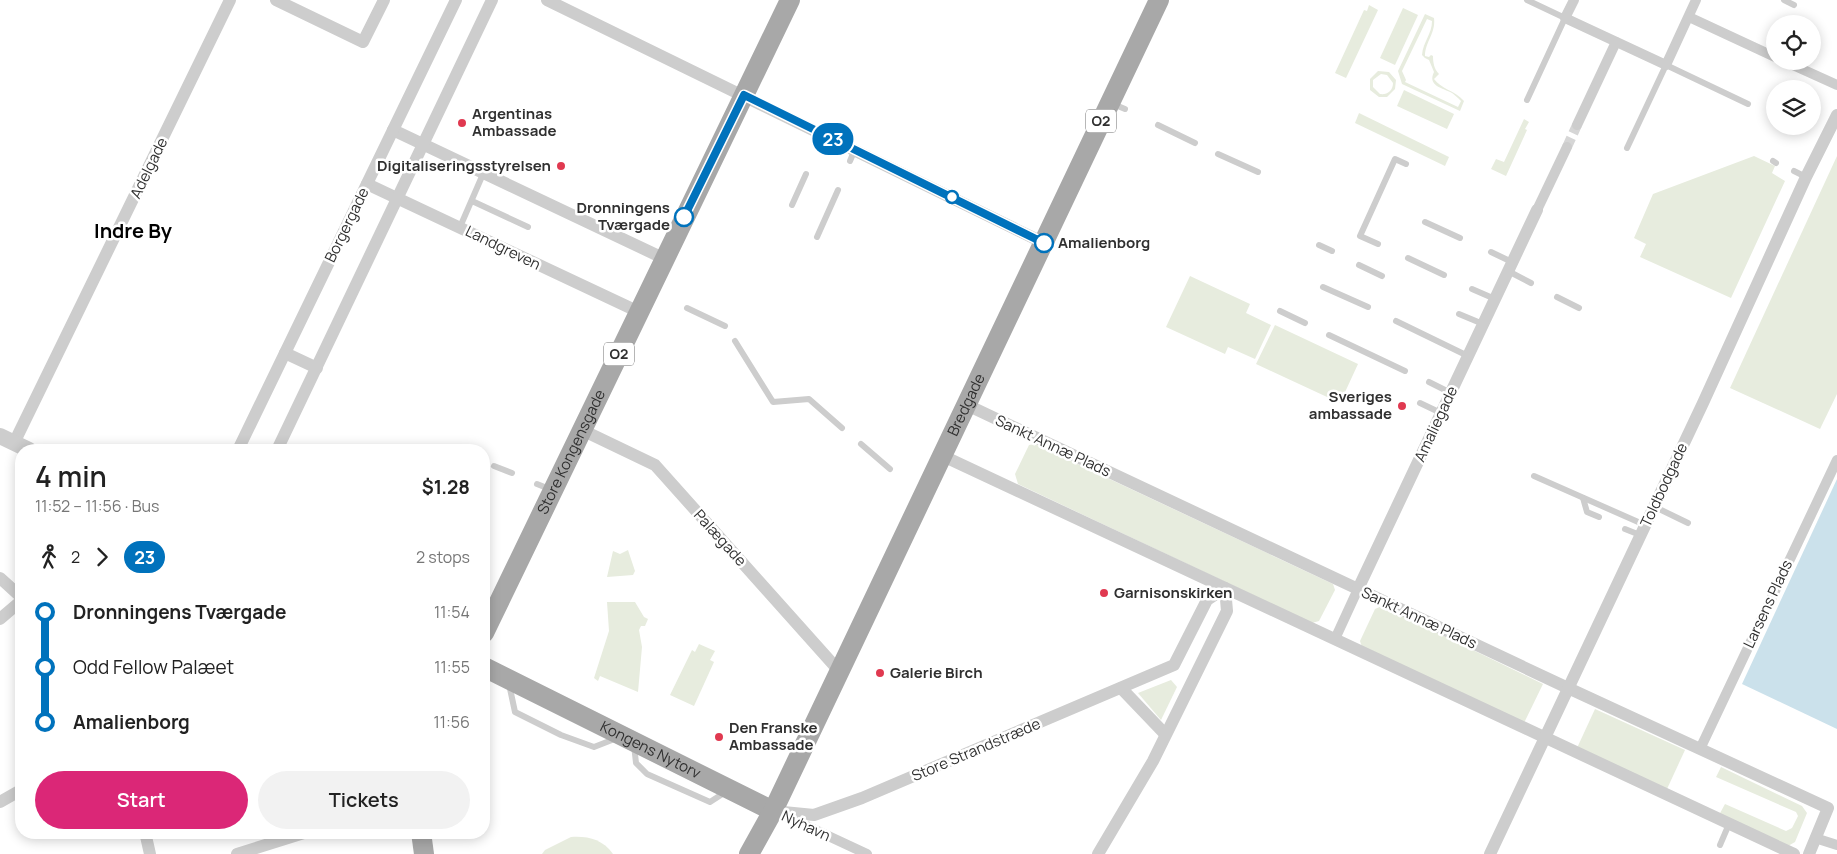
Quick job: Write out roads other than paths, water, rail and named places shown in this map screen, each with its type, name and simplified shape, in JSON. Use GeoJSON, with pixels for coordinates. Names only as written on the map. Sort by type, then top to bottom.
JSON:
{"type":"FeatureCollection","features":[{"type":"Feature","properties":{"kind":"main road","name":"Store Kongensgade"},"geometry":{"type":"LineString","coordinates":[[490,619],[545,487],[582,430],[639,312],[652,292],[665,259],[790,0]]}},
{"type":"Feature","properties":{"kind":"main road","name":"Bredgade"},"geometry":{"type":"LineString","coordinates":[[774,811],[840,672],[921,493],[943,456],[1044,243],[1118,106],[1159,0]]}},
{"type":"Feature","properties":{"kind":"main road","name":"Kongens Nytorv"},"geometry":{"type":"LineString","coordinates":[[490,670],[774,811]]}},
{"type":"Feature","properties":{"kind":"main road","name":"O2"},"geometry":{"type":"LineString","coordinates":[[749,854],[774,811]]}},
{"type":"Feature","properties":{"kind":"main road"},"geometry":{"type":"LineString","coordinates":[[422,839],[424,854]]}},
{"type":"Feature","properties":{"kind":"street","name":"Adelgade"},"geometry":{"type":"LineString","coordinates":[[7,439],[230,0]]}},
{"type":"Feature","properties":{"kind":"street"},"geometry":{"type":"LineString","coordinates":[[276,0],[363,42],[384,0]]}},
{"type":"Feature","properties":{"kind":"street","name":"Borgergade"},"geometry":{"type":"LineString","coordinates":[[241,444],[456,0]]}},
{"type":"Feature","properties":{"kind":"street"},"geometry":{"type":"LineString","coordinates":[[280,444],[492,0]]}},
{"type":"Feature","properties":{"kind":"street"},"geometry":{"type":"LineString","coordinates":[[547,0],[744,95],[820,140],[1044,243]]}},
{"type":"Feature","properties":{"kind":"street"},"geometry":{"type":"LineString","coordinates":[[1574,0],[1565,18],[1666,65],[1696,0]]}},
{"type":"Feature","properties":{"kind":"street"},"geometry":{"type":"LineString","coordinates":[[1688,16],[1766,54]]}},
{"type":"Feature","properties":{"kind":"street"},"geometry":{"type":"LineString","coordinates":[[1577,125],[1616,42]]}},
{"type":"Feature","properties":{"kind":"street"},"geometry":{"type":"LineString","coordinates":[[1804,70],[1837,85]]}},
{"type":"Feature","properties":{"kind":"street","name":"Toldbodgade"},"geometry":{"type":"LineString","coordinates":[[1490,854],[1806,177],[1837,116]]}},
{"type":"Feature","properties":{"kind":"street"},"geometry":{"type":"LineString","coordinates":[[392,130],[665,259]]}},
{"type":"Feature","properties":{"kind":"street"},"geometry":{"type":"LineString","coordinates":[[1537,210],[1567,147]]}},
{"type":"Feature","properties":{"kind":"street","name":"Landgreven"},"geometry":{"type":"LineString","coordinates":[[366,184],[639,312]]}},
{"type":"Feature","properties":{"kind":"street","name":"Amaliegade"},"geometry":{"type":"LineString","coordinates":[[1335,639],[1537,210]]}},
{"type":"Feature","properties":{"kind":"street"},"geometry":{"type":"LineString","coordinates":[[285,353],[316,368]]}},
{"type":"Feature","properties":{"kind":"street","name":"Sankt Annæ Plads"},"geometry":{"type":"LineString","coordinates":[[967,405],[1568,688],[1828,808],[1808,854]]}},
{"type":"Feature","properties":{"kind":"street","name":"Palægade"},"geometry":{"type":"LineString","coordinates":[[582,430],[656,466],[840,672]]}},
{"type":"Feature","properties":{"kind":"street"},"geometry":{"type":"LineString","coordinates":[[943,456],[1544,739],[1600,763],[1794,854]]}},
{"type":"Feature","properties":{"kind":"street","name":"Larsens Plads"},"geometry":{"type":"LineString","coordinates":[[1700,748],[1837,460]]}},
{"type":"Feature","properties":{"kind":"street"},"geometry":{"type":"LineString","coordinates":[[0,578],[15,591]]}},
{"type":"Feature","properties":{"kind":"street"},"geometry":{"type":"LineString","coordinates":[[1194,675],[1174,665],[1207,600],[1225,588]]}},
{"type":"Feature","properties":{"kind":"street"},"geometry":{"type":"LineString","coordinates":[[1098,854],[1153,760],[1194,675],[1228,611],[1225,588]]}},
{"type":"Feature","properties":{"kind":"street"},"geometry":{"type":"LineString","coordinates":[[0,619],[15,606]]}},
{"type":"Feature","properties":{"kind":"street","name":"Store Strandstræde"},"geometry":{"type":"LineString","coordinates":[[774,811],[814,815],[862,798],[1174,665]]}},
{"type":"Feature","properties":{"kind":"street"},"geometry":{"type":"LineString","coordinates":[[1120,688],[1165,734]]}},
{"type":"Feature","properties":{"kind":"street"},"geometry":{"type":"LineString","coordinates":[[0,802],[15,793]]}},
{"type":"Feature","properties":{"kind":"street","name":"Nyhavn"},"geometry":{"type":"LineString","coordinates":[[774,811],[867,854]]}},
{"type":"Feature","properties":{"kind":"street"},"geometry":{"type":"LineString","coordinates":[[1815,838],[1837,845]]}},
{"type":"Feature","properties":{"kind":"street"},"geometry":{"type":"LineString","coordinates":[[147,839],[150,854]]}},
{"type":"Feature","properties":{"kind":"street"},"geometry":{"type":"LineString","coordinates":[[237,854],[285,839]]}},
{"type":"Feature","properties":{"kind":"lane"},"geometry":{"type":"LineString","coordinates":[[1527,0],[1565,18],[1527,100]]}},
{"type":"Feature","properties":{"kind":"lane"},"geometry":{"type":"LineString","coordinates":[[1784,0],[1794,4]]}},
{"type":"Feature","properties":{"kind":"lane"},"geometry":{"type":"LineString","coordinates":[[1627,148],[1666,65],[1748,104]]}},
{"type":"Feature","properties":{"kind":"lane"},"geometry":{"type":"LineString","coordinates":[[1158,125],[1195,143]]}},
{"type":"Feature","properties":{"kind":"lane"},"geometry":{"type":"LineString","coordinates":[[1218,154],[1258,172]]}},
{"type":"Feature","properties":{"kind":"lane"},"geometry":{"type":"LineString","coordinates":[[1378,244],[1360,236],[1395,159],[1406,164]]}},
{"type":"Feature","properties":{"kind":"lane"},"geometry":{"type":"LineString","coordinates":[[1794,171],[1806,177]]}},
{"type":"Feature","properties":{"kind":"lane"},"geometry":{"type":"LineString","coordinates":[[460,227],[483,174]]}},
{"type":"Feature","properties":{"kind":"lane"},"geometry":{"type":"LineString","coordinates":[[792,205],[806,174]]}},
{"type":"Feature","properties":{"kind":"lane"},"geometry":{"type":"LineString","coordinates":[[817,237],[838,190]]}},
{"type":"Feature","properties":{"kind":"lane"},"geometry":{"type":"LineString","coordinates":[[472,201],[528,227]]}},
{"type":"Feature","properties":{"kind":"lane"},"geometry":{"type":"LineString","coordinates":[[1425,222],[1460,238]]}},
{"type":"Feature","properties":{"kind":"lane"},"geometry":{"type":"LineString","coordinates":[[1319,245],[1332,251]]}},
{"type":"Feature","properties":{"kind":"lane"},"geometry":{"type":"LineString","coordinates":[[1490,252],[1531,283]]}},
{"type":"Feature","properties":{"kind":"lane"},"geometry":{"type":"LineString","coordinates":[[1408,258],[1444,275]]}},
{"type":"Feature","properties":{"kind":"lane"},"geometry":{"type":"LineString","coordinates":[[1359,265],[1382,276]]}},
{"type":"Feature","properties":{"kind":"lane"},"geometry":{"type":"LineString","coordinates":[[1323,287],[1368,307]]}},
{"type":"Feature","properties":{"kind":"lane"},"geometry":{"type":"LineString","coordinates":[[1472,289],[1495,299]]}},
{"type":"Feature","properties":{"kind":"lane"},"geometry":{"type":"LineString","coordinates":[[1557,297],[1579,308]]}},
{"type":"Feature","properties":{"kind":"lane"},"geometry":{"type":"LineString","coordinates":[[687,308],[725,326]]}},
{"type":"Feature","properties":{"kind":"lane"},"geometry":{"type":"LineString","coordinates":[[1280,311],[1305,323]]}},
{"type":"Feature","properties":{"kind":"lane"},"geometry":{"type":"LineString","coordinates":[[1459,314],[1483,324]]}},
{"type":"Feature","properties":{"kind":"lane"},"geometry":{"type":"LineString","coordinates":[[1396,321],[1468,356]]}},
{"type":"Feature","properties":{"kind":"lane"},"geometry":{"type":"LineString","coordinates":[[1329,335],[1405,371]]}},
{"type":"Feature","properties":{"kind":"lane"},"geometry":{"type":"LineString","coordinates":[[734,341],[773,402],[809,399],[842,428]]}},
{"type":"Feature","properties":{"kind":"lane"},"geometry":{"type":"LineString","coordinates":[[1429,382],[1451,393]]}},
{"type":"Feature","properties":{"kind":"lane"},"geometry":{"type":"LineString","coordinates":[[1420,402],[1441,413]]}},
{"type":"Feature","properties":{"kind":"lane"},"geometry":{"type":"LineString","coordinates":[[861,444],[890,469]]}},
{"type":"Feature","properties":{"kind":"lane"},"geometry":{"type":"LineString","coordinates":[[494,466],[512,473]]}},
{"type":"Feature","properties":{"kind":"lane"},"geometry":{"type":"LineString","coordinates":[[1534,476],[1583,498],[1642,530]]}},
{"type":"Feature","properties":{"kind":"lane"},"geometry":{"type":"LineString","coordinates":[[1583,498],[1587,512],[1599,517]]}},
{"type":"Feature","properties":{"kind":"lane"},"geometry":{"type":"LineString","coordinates":[[1653,506],[1688,524]]}},
{"type":"Feature","properties":{"kind":"lane"},"geometry":{"type":"LineString","coordinates":[[1625,529],[1642,530]]}},
{"type":"Feature","properties":{"kind":"lane"},"geometry":{"type":"LineString","coordinates":[[508,679],[515,712],[544,727],[594,747],[628,738]]}},
{"type":"Feature","properties":{"kind":"lane"},"geometry":{"type":"LineString","coordinates":[[1720,845],[1729,824]]}},
{"type":"Feature","properties":{"kind":"water"},"geometry":{"type":"Polygon","coordinates":[[[1837,479],[1837,729],[1742,684],[1837,479]]]}},
{"type":"Feature","properties":{"kind":"tunnel"},"geometry":{"type":"LineString","coordinates":[[1567,147],[1577,125]]}},
{"type":"Feature","properties":{"kind":"place","name":"Argentinas Ambassade"},"geometry":{"type":"Point","coordinates":[462,123]}},
{"type":"Feature","properties":{"kind":"place","name":"Digitaliseringsstyrelsen"},"geometry":{"type":"Point","coordinates":[561,166]}},
{"type":"Feature","properties":{"kind":"place","name":"Dronningens Tværgade"},"geometry":{"type":"Point","coordinates":[684,217]}},
{"type":"Feature","properties":{"kind":"place","name":"Amalienborg"},"geometry":{"type":"Point","coordinates":[1044,243]}},
{"type":"Feature","properties":{"kind":"place","name":"Sveriges ambassade"},"geometry":{"type":"Point","coordinates":[1402,406]}},
{"type":"Feature","properties":{"kind":"place","name":"Garnisonskirken"},"geometry":{"type":"Point","coordinates":[1104,593]}},
{"type":"Feature","properties":{"kind":"place","name":"Galerie Birch"},"geometry":{"type":"Point","coordinates":[880,673]}},
{"type":"Feature","properties":{"kind":"place","name":"Den Franske Ambassade"},"geometry":{"type":"Point","coordinates":[719,737]}},
{"type":"Feature","properties":{"kind":"district","name":"Indre By"},"geometry":{"type":"Point","coordinates":[133,231]}}]}
